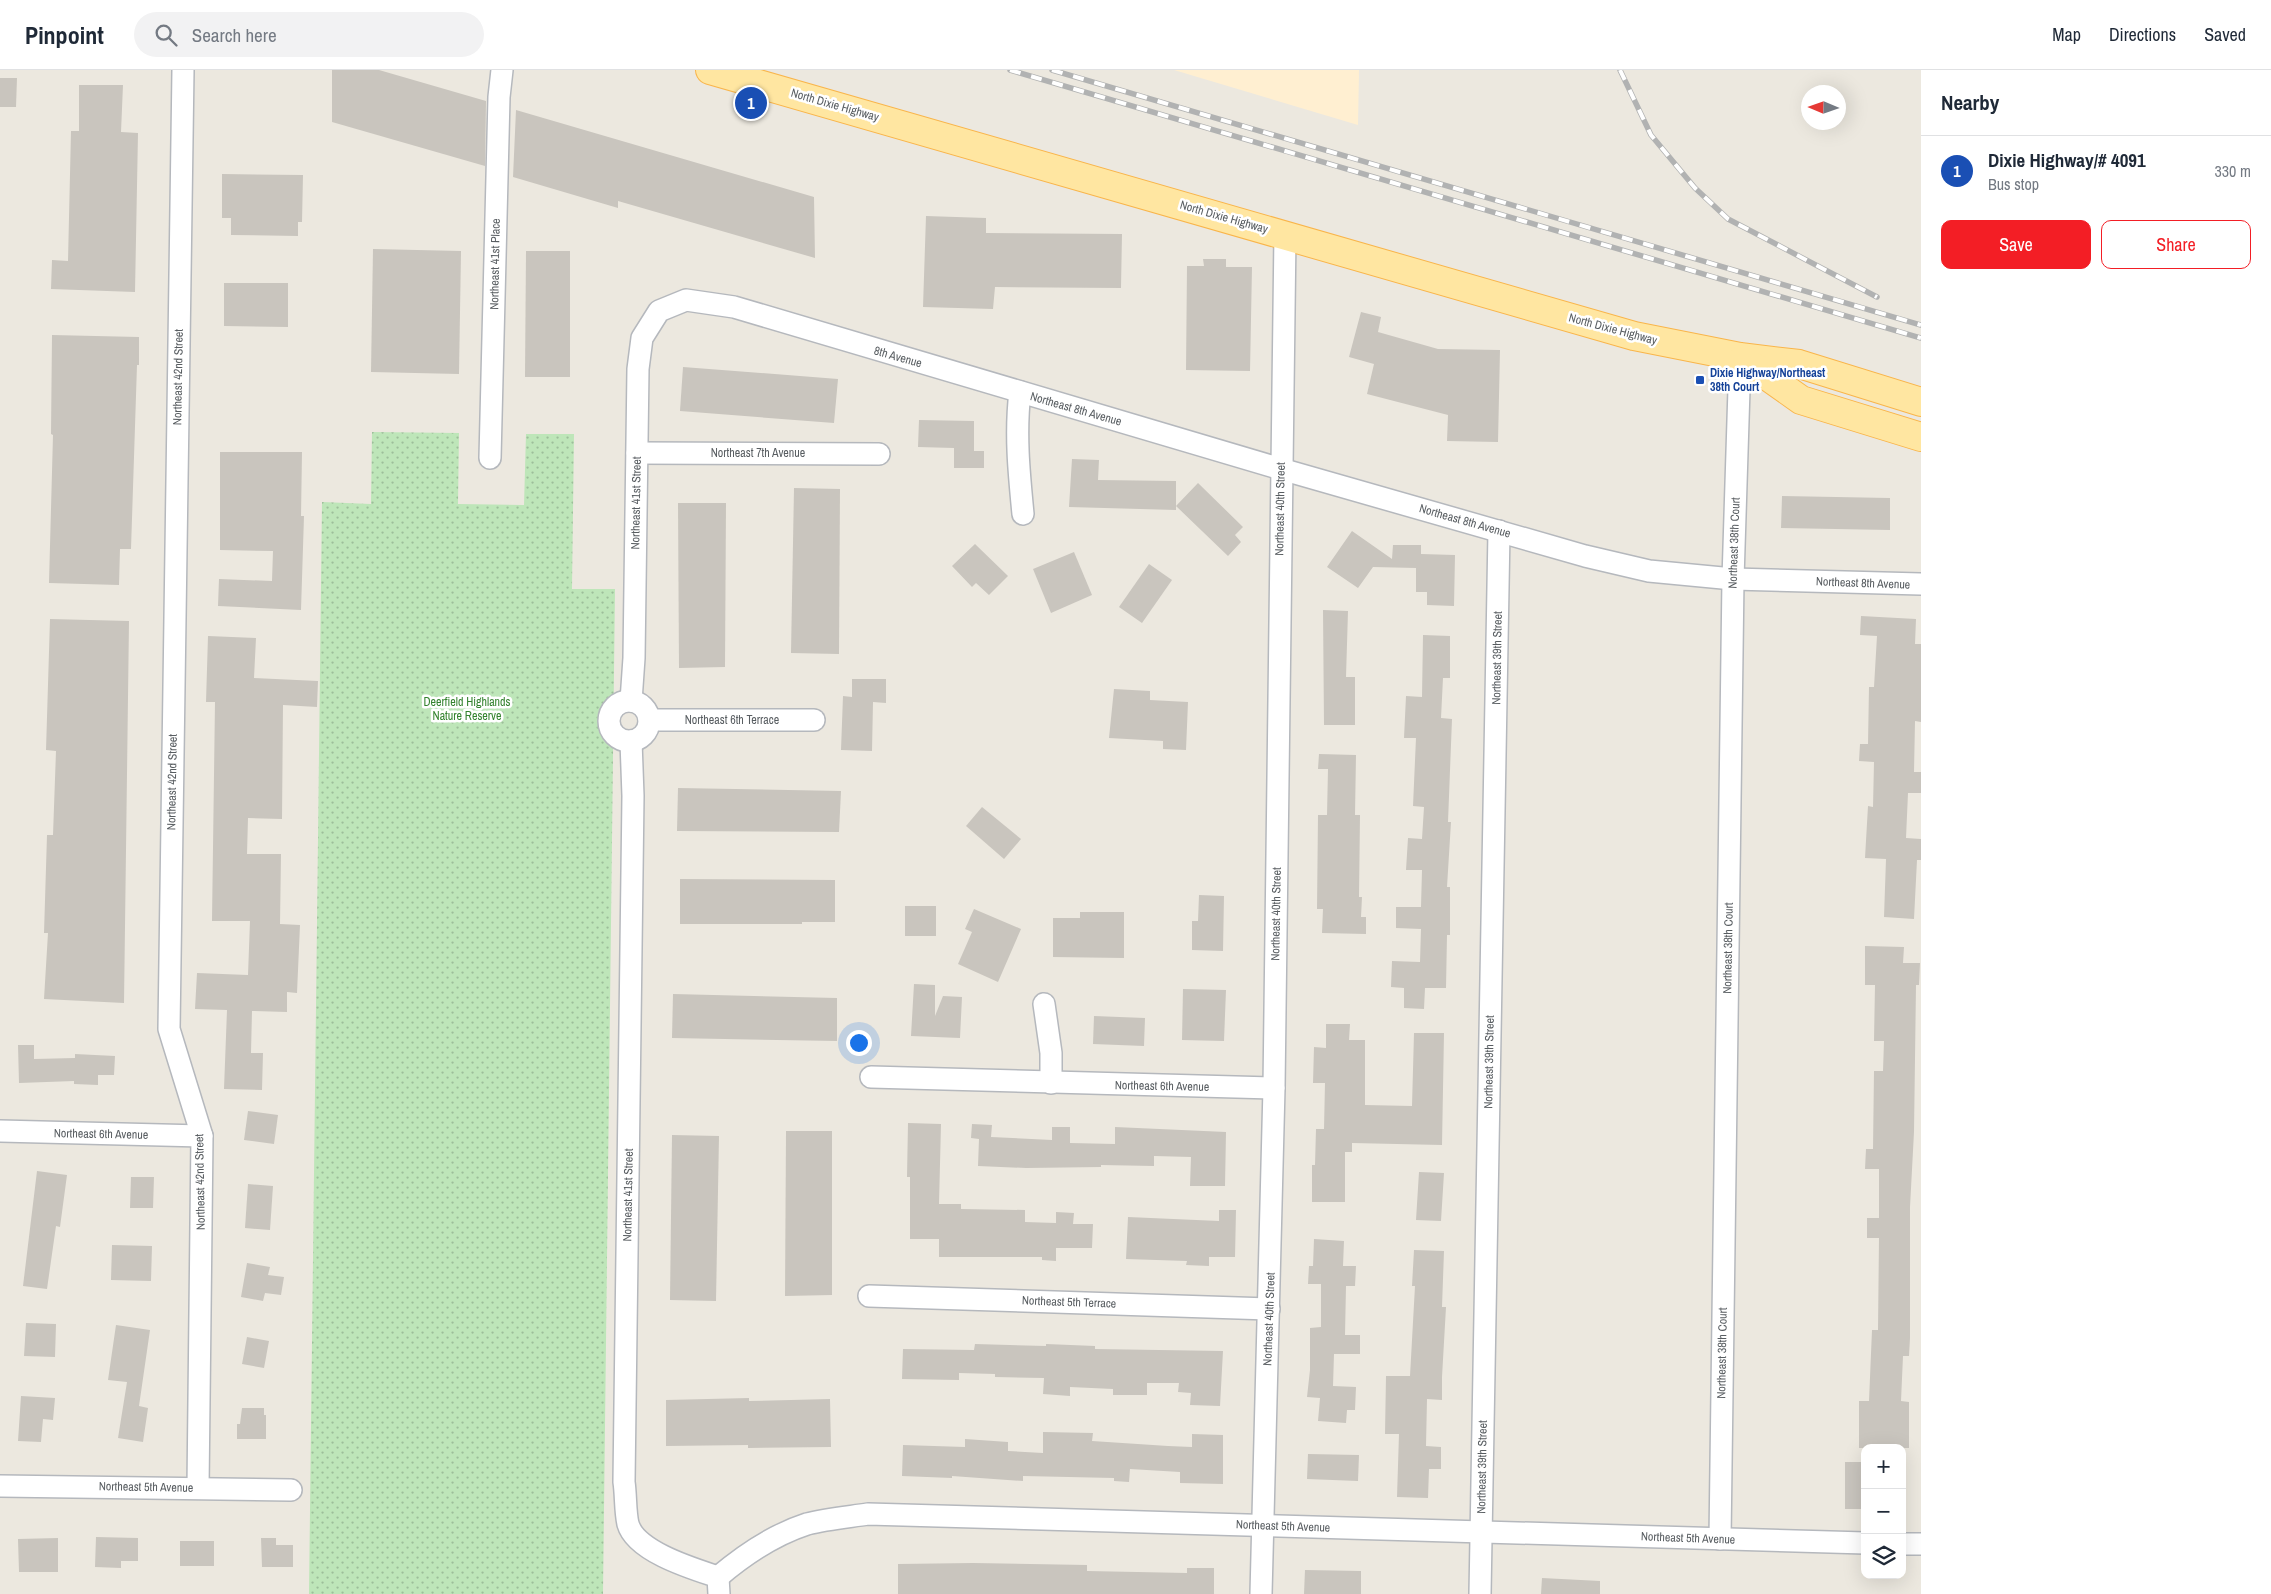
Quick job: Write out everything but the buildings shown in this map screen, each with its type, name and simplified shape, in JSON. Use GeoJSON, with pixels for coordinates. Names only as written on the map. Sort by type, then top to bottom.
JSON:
{"type":"FeatureCollection","features":[{"type":"Feature","properties":{"kind":"main road","name":"North Dixie Highway"},"geometry":{"type":"LineString","coordinates":[[710,70],[1634,336],[1740,357],[1799,364],[1921,402]]}},
{"type":"Feature","properties":{"kind":"main road","name":"North Dixie Highway"},"geometry":{"type":"LineString","coordinates":[[1740,357],[1801,400],[1921,437]]}},
{"type":"Feature","properties":{"kind":"street","name":"Northeast 42nd Street"},"geometry":{"type":"LineString","coordinates":[[182,70],[168,1029],[202,1136],[198,1488]]}},
{"type":"Feature","properties":{"kind":"street","name":"Northeast 41st Place"},"geometry":{"type":"LineString","coordinates":[[490,458],[499,97],[502,70]]}},
{"type":"Feature","properties":{"kind":"street","name":"Northeast 40th Street"},"geometry":{"type":"LineString","coordinates":[[1261,1594],[1274,1088],[1285,234]]}},
{"type":"Feature","properties":{"kind":"street","name":"8th Avenue"},"geometry":{"type":"LineString","coordinates":[[659,311],[686,300],[734,307],[1020,392]]}},
{"type":"Feature","properties":{"kind":"street","name":"Northeast 41st Street"},"geometry":{"type":"LineString","coordinates":[[631,701],[634,658],[638,369],[642,338],[659,311]]}},
{"type":"Feature","properties":{"kind":"street","name":"Northeast 38th Court"},"geometry":{"type":"LineString","coordinates":[[1720,1539],[1733,579],[1740,357]]}},
{"type":"Feature","properties":{"kind":"street","name":"Northeast 8th Avenue"},"geometry":{"type":"LineString","coordinates":[[1020,392],[1585,556],[1649,571],[1733,579],[1921,584]]}},
{"type":"Feature","properties":{"kind":"street"},"geometry":{"type":"LineString","coordinates":[[1020,392],[1018,471],[1023,514]]}},
{"type":"Feature","properties":{"kind":"street","name":"Northeast 7th Avenue"},"geometry":{"type":"LineString","coordinates":[[636,453],[879,454]]}},
{"type":"Feature","properties":{"kind":"street","name":"Northeast 39th Street"},"geometry":{"type":"LineString","coordinates":[[1480,1594],[1499,531]]}},
{"type":"Feature","properties":{"kind":"street"},"geometry":{"type":"LineString","coordinates":[[631,701],[644,707],[649,720],[644,734],[631,741],[616,736],[611,729],[609,720],[617,706],[631,701]]}},
{"type":"Feature","properties":{"kind":"street","name":"Northeast 6th Terrace"},"geometry":{"type":"LineString","coordinates":[[649,720],[814,720]]}},
{"type":"Feature","properties":{"kind":"street","name":"Northeast 41st Street"},"geometry":{"type":"LineString","coordinates":[[631,741],[633,796],[624,1482],[629,1526],[644,1544],[674,1563],[718,1586]]}},
{"type":"Feature","properties":{"kind":"street"},"geometry":{"type":"LineString","coordinates":[[1044,1004],[1051,1053],[1051,1083]]}},
{"type":"Feature","properties":{"kind":"street","name":"Northeast 6th Avenue"},"geometry":{"type":"LineString","coordinates":[[871,1077],[1274,1088]]}},
{"type":"Feature","properties":{"kind":"street","name":"Northeast 6th Avenue"},"geometry":{"type":"LineString","coordinates":[[0,1131],[202,1136]]}},
{"type":"Feature","properties":{"kind":"street","name":"Northeast 5th Terrace"},"geometry":{"type":"LineString","coordinates":[[869,1296],[1269,1309]]}},
{"type":"Feature","properties":{"kind":"street","name":"Northeast 5th Avenue"},"geometry":{"type":"LineString","coordinates":[[0,1486],[291,1490]]}},
{"type":"Feature","properties":{"kind":"street","name":"Northeast 5th Avenue"},"geometry":{"type":"LineString","coordinates":[[718,1586],[741,1556],[774,1538],[808,1524],[868,1514],[1861,1543]]}},
{"type":"Feature","properties":{"kind":"street"},"geometry":{"type":"LineString","coordinates":[[1906,1544],[1921,1544]]}},
{"type":"Feature","properties":{"kind":"shaded area"},"geometry":{"type":"Polygon","coordinates":[[[1174,70],[1359,70],[1358,125],[1174,70]]]}},
{"type":"Feature","properties":{"kind":"green space","name":"Deerfield Highlands Nature Reserve"},"geometry":{"type":"Polygon","coordinates":[[[372,432],[459,433],[458,504],[524,505],[526,434],[574,434],[572,589],[615,589],[603,1594],[309,1594],[322,502],[371,504],[372,432]]]}},
{"type":"Feature","properties":{"kind":"railway"},"geometry":{"type":"LineString","coordinates":[[1010,70],[1921,338]]}},
{"type":"Feature","properties":{"kind":"railway"},"geometry":{"type":"LineString","coordinates":[[1052,70],[1921,325]]}},
{"type":"Feature","properties":{"kind":"railway"},"geometry":{"type":"LineString","coordinates":[[1620,70],[1651,135],[1695,188],[1728,219],[1877,297]]}},
{"type":"Feature","properties":{"kind":"place","name":"Dixie Highway/# 4091"},"geometry":{"type":"Point","coordinates":[751,103]}},
{"type":"Feature","properties":{"kind":"place","name":"Dixie Highway/Northeast 38th Court"},"geometry":{"type":"Point","coordinates":[1700,380]}}]}
